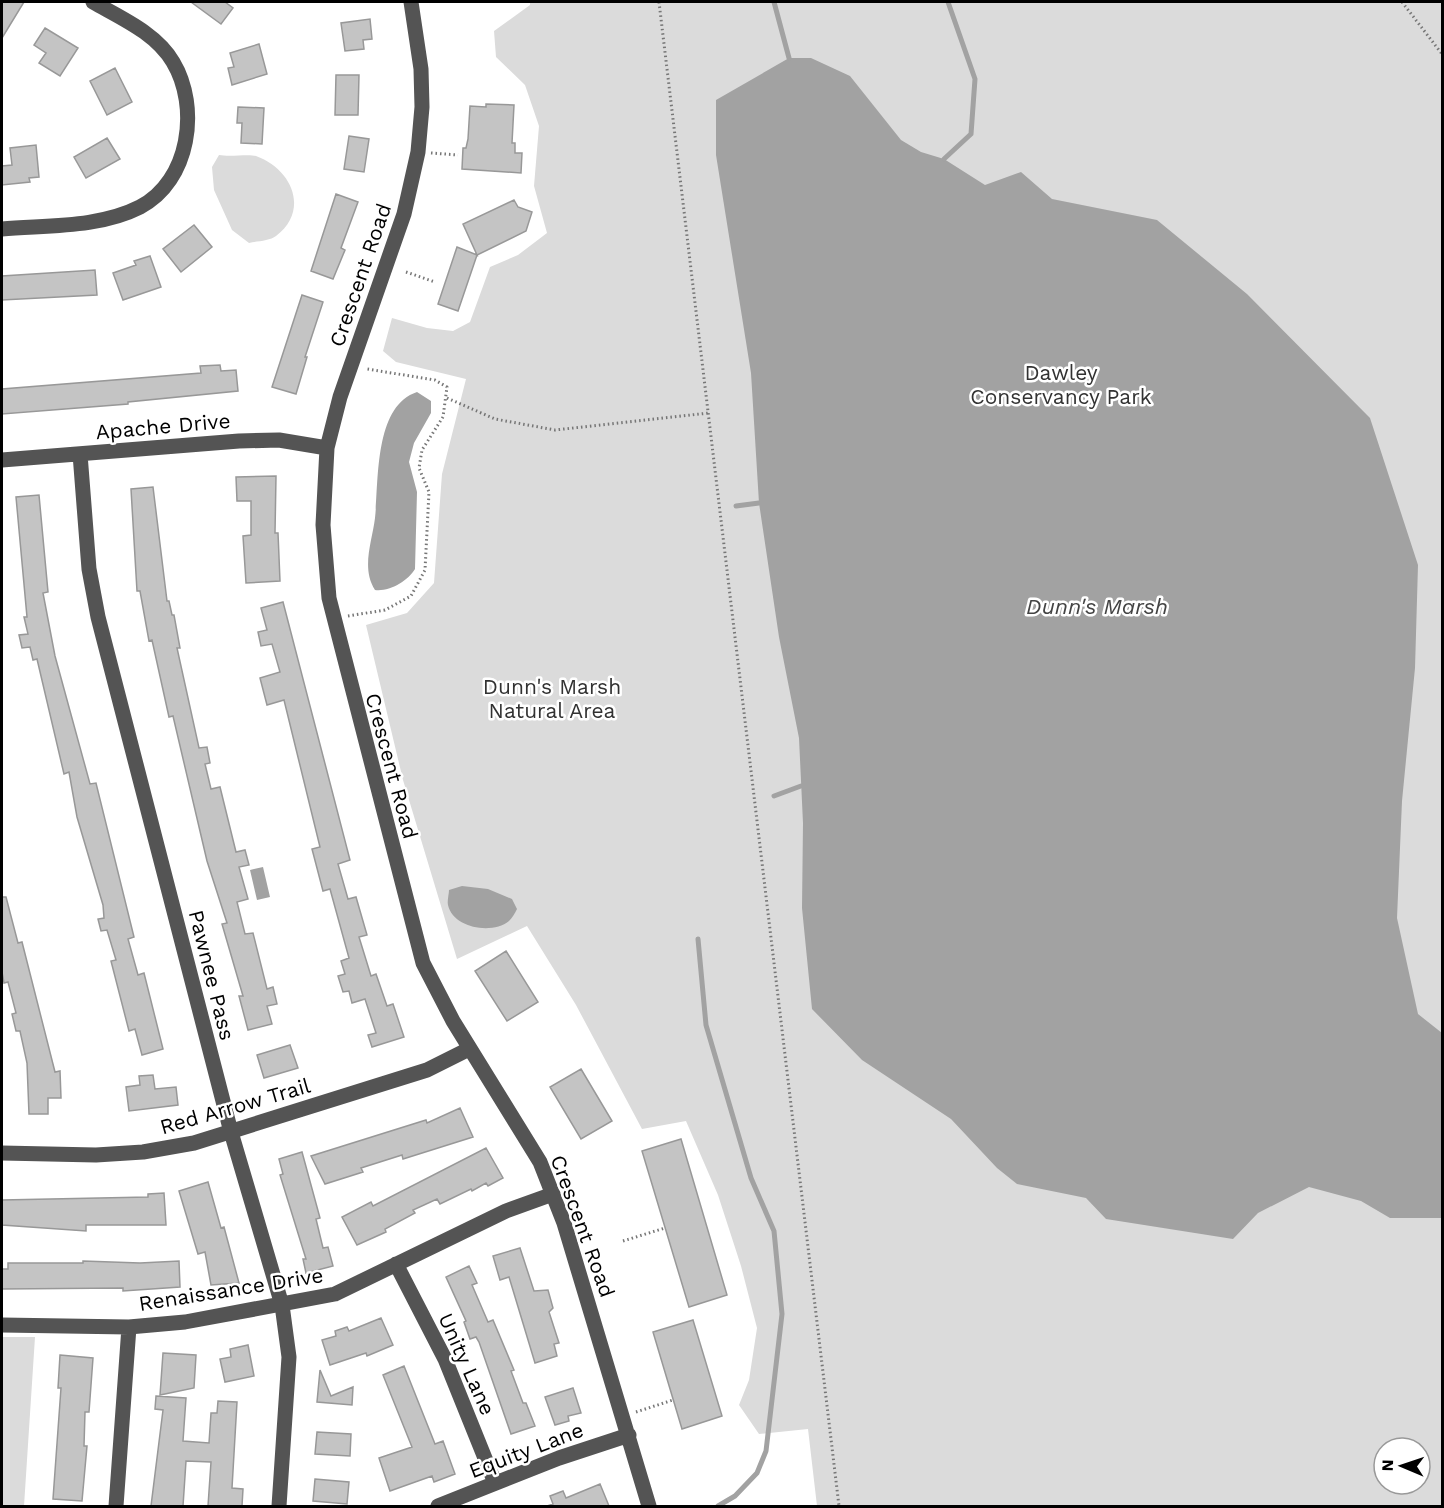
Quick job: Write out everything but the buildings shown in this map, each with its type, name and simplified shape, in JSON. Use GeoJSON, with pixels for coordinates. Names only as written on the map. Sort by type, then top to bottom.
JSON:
{"type":"FeatureCollection","features":[{"type":"Feature","properties":{"kind":"street"},"geometry":{"type":"LineString","coordinates":[[2,229],[113,219],[142,206],[164,189],[176,168],[186,142],[189,116],[183,87],[172,61],[152,38],[93,2]]}},
{"type":"Feature","properties":{"kind":"street","name":"Crescent Road"},"geometry":{"type":"LineString","coordinates":[[411,2],[421,69],[422,107],[418,152],[404,214],[352,364],[327,448],[323,525],[332,620],[423,963],[442,1003],[535,1154],[553,1194],[649,1506]]}},
{"type":"Feature","properties":{"kind":"street","name":"Apache Drive"},"geometry":{"type":"LineString","coordinates":[[2,460],[239,441],[279,440],[327,448]]}},
{"type":"Feature","properties":{"kind":"street","name":"Pawnee Pass"},"geometry":{"type":"LineString","coordinates":[[80,454],[89,569],[98,618],[231,1132],[282,1305],[288,1357],[279,1506]]}},
{"type":"Feature","properties":{"kind":"street","name":"Red Arrow Trail"},"geometry":{"type":"LineString","coordinates":[[2,1153],[96,1155],[143,1152],[194,1143],[427,1070],[469,1049]]}},
{"type":"Feature","properties":{"kind":"street","name":"Renaissance Drive"},"geometry":{"type":"LineString","coordinates":[[2,1325],[129,1327],[185,1322],[335,1294],[506,1211],[553,1194]]}},
{"type":"Feature","properties":{"kind":"street","name":"Unity Lane"},"geometry":{"type":"LineString","coordinates":[[396,1264],[446,1359],[495,1483]]}},
{"type":"Feature","properties":{"kind":"street"},"geometry":{"type":"LineString","coordinates":[[116,1506],[129,1327]]}},
{"type":"Feature","properties":{"kind":"street","name":"Equity Lane"},"geometry":{"type":"LineString","coordinates":[[438,1506],[559,1458],[629,1435]]}},
{"type":"Feature","properties":{"kind":"path"},"geometry":{"type":"LineString","coordinates":[[659,2],[839,1506]]}},
{"type":"Feature","properties":{"kind":"path"},"geometry":{"type":"LineString","coordinates":[[1402,2],[1443,54]]}},
{"type":"Feature","properties":{"kind":"path"},"geometry":{"type":"LineString","coordinates":[[418,152],[458,154]]}},
{"type":"Feature","properties":{"kind":"path"},"geometry":{"type":"LineString","coordinates":[[406,272],[435,282]]}},
{"type":"Feature","properties":{"kind":"path"},"geometry":{"type":"LineString","coordinates":[[332,620],[386,610],[411,596],[425,570],[429,492],[419,468],[422,450],[443,417],[447,398],[447,387],[435,380],[372,371],[352,364]]}},
{"type":"Feature","properties":{"kind":"path"},"geometry":{"type":"LineString","coordinates":[[447,398],[495,419],[555,430],[709,413]]}},
{"type":"Feature","properties":{"kind":"path"},"geometry":{"type":"LineString","coordinates":[[623,1241],[665,1228]]}},
{"type":"Feature","properties":{"kind":"path"},"geometry":{"type":"LineString","coordinates":[[623,1416],[673,1400]]}},
{"type":"Feature","properties":{"kind":"green space","name":"Dawley Conservancy Park"},"geometry":{"type":"Polygon","coordinates":[[[530,2],[1442,2],[1442,1506],[817,1506],[808,1429],[759,1434],[739,1405],[749,1380],[757,1328],[741,1266],[718,1195],[686,1121],[642,1129],[576,1005],[527,926],[457,959],[403,780],[366,625],[407,613],[434,583],[442,474],[466,379],[396,362],[383,351],[392,318],[427,328],[453,331],[470,322],[490,267],[518,255],[547,233],[534,186],[539,126],[525,85],[496,57],[494,31],[530,5],[530,2]]]}},
{"type":"Feature","properties":{"kind":"green space"},"geometry":{"type":"Polygon","coordinates":[[[219,155],[256,156],[269,162],[287,180],[294,203],[292,214],[286,226],[276,236],[249,243],[232,230],[214,190],[212,167],[219,155]]]}},
{"type":"Feature","properties":{"kind":"green space"},"geometry":{"type":"Polygon","coordinates":[[[2,1337],[35,1337],[24,1506],[2,1506],[2,1337]]]}},
{"type":"Feature","properties":{"kind":"water","name":"Dunn's Marsh"},"geometry":{"type":"Polygon","coordinates":[[[789,58],[811,58],[850,76],[901,140],[921,152],[944,159],[985,185],[1021,172],[1052,199],[1157,220],[1247,294],[1370,418],[1418,565],[1415,668],[1402,801],[1397,918],[1418,1014],[1442,1033],[1442,1218],[1390,1218],[1361,1201],[1309,1187],[1258,1213],[1233,1239],[1106,1219],[1086,1198],[1017,1184],[997,1168],[951,1119],[862,1060],[812,1009],[802,908],[803,823],[799,738],[779,637],[759,503],[751,373],[716,155],[716,100],[789,58]]]}},
{"type":"Feature","properties":{"kind":"water"},"geometry":{"type":"Polygon","coordinates":[[[417,392],[431,401],[431,413],[414,443],[409,462],[417,492],[415,569],[398,585],[375,590],[368,564],[375,518],[381,446],[393,412],[403,400],[417,392]]]}},
{"type":"Feature","properties":{"kind":"water"},"geometry":{"type":"Polygon","coordinates":[[[263,867],[270,897],[257,900],[250,870],[263,867]]]}},
{"type":"Feature","properties":{"kind":"water"},"geometry":{"type":"Polygon","coordinates":[[[462,886],[488,889],[512,899],[517,909],[509,921],[493,928],[465,924],[451,913],[448,903],[449,890],[462,886]]]}},
{"type":"Feature","properties":{"kind":"waterway"},"geometry":{"type":"LineString","coordinates":[[774,2],[789,58]]}},
{"type":"Feature","properties":{"kind":"waterway"},"geometry":{"type":"LineString","coordinates":[[944,159],[971,134],[975,79],[948,2]]}},
{"type":"Feature","properties":{"kind":"waterway"},"geometry":{"type":"LineString","coordinates":[[736,506],[759,503]]}},
{"type":"Feature","properties":{"kind":"waterway"},"geometry":{"type":"LineString","coordinates":[[774,796],[801,786]]}},
{"type":"Feature","properties":{"kind":"waterway"},"geometry":{"type":"LineString","coordinates":[[698,939],[706,1025],[751,1178],[774,1231],[782,1314],[766,1451],[757,1473],[735,1496],[718,1506]]}},
{"type":"Feature","properties":{"kind":"park label","name":"Dunn's Marsh Natural Area"},"geometry":{"type":"Point","coordinates":[552,698]}}]}
